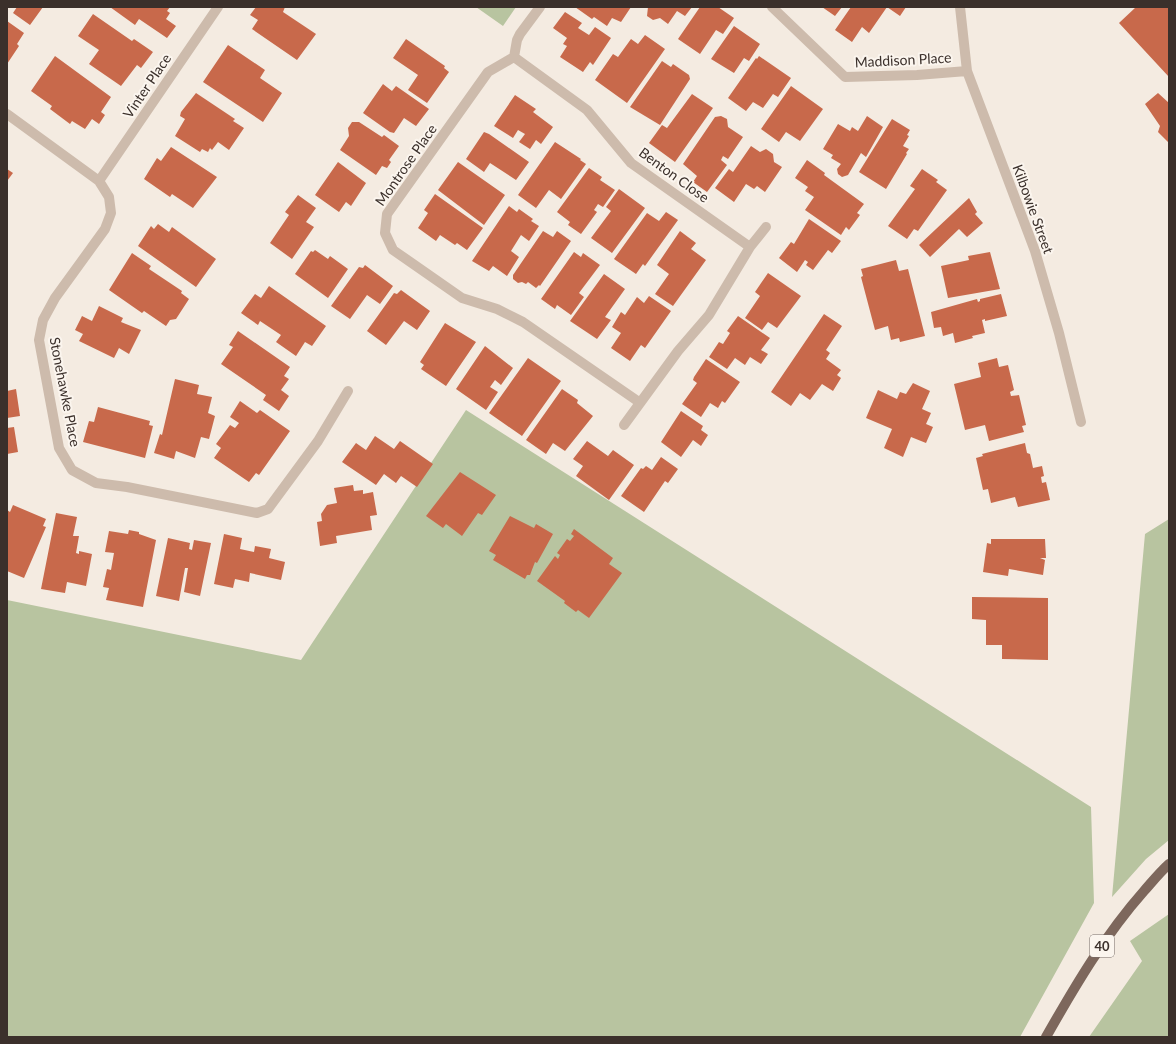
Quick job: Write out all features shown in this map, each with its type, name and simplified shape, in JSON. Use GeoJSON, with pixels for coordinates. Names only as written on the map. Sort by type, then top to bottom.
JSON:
{"type":"FeatureCollection","features":[{"type":"Feature","properties":{"kind":"main road","name":"40"},"geometry":{"type":"LineString","coordinates":[[1046,1037],[1074,987],[1110,934],[1130,907],[1169,864]]}},
{"type":"Feature","properties":{"kind":"street","name":"Vinter Place"},"geometry":{"type":"LineString","coordinates":[[100,181],[218,7]]}},
{"type":"Feature","properties":{"kind":"street"},"geometry":{"type":"LineString","coordinates":[[514,57],[517,40],[520,34],[540,7]]}},
{"type":"Feature","properties":{"kind":"street","name":"Maddison Place"},"geometry":{"type":"LineString","coordinates":[[772,7],[845,77],[917,75],[967,71]]}},
{"type":"Feature","properties":{"kind":"street","name":"Kilbowie Street"},"geometry":{"type":"LineString","coordinates":[[960,7],[967,71],[1035,251],[1059,332],[1080,422]]}},
{"type":"Feature","properties":{"kind":"street","name":"Benton Close"},"geometry":{"type":"LineString","coordinates":[[514,57],[587,110],[631,163],[750,247]]}},
{"type":"Feature","properties":{"kind":"street","name":"Montrose Place"},"geometry":{"type":"LineString","coordinates":[[514,57],[488,72],[387,214],[385,233],[393,250],[462,298],[497,309],[523,322],[639,402]]}},
{"type":"Feature","properties":{"kind":"street","name":"Stonehawke Place"},"geometry":{"type":"LineString","coordinates":[[7,114],[100,181],[109,196],[111,213],[105,229],[55,298],[43,320],[39,340],[58,448],[72,470],[96,483],[128,487],[257,513],[268,509],[318,441],[348,391]]}},
{"type":"Feature","properties":{"kind":"street"},"geometry":{"type":"LineString","coordinates":[[624,425],[639,402],[678,351],[709,314],[750,247],[766,227]]}},
{"type":"Feature","properties":{"kind":"green space"},"geometry":{"type":"Polygon","coordinates":[[[476,7],[516,7],[503,26],[476,7]]]}},
{"type":"Feature","properties":{"kind":"green space"},"geometry":{"type":"Polygon","coordinates":[[[466,410],[1091,807],[1094,903],[1020,1037],[7,1037],[7,600],[301,660],[466,410]]]}},
{"type":"Feature","properties":{"kind":"green space"},"geometry":{"type":"Polygon","coordinates":[[[1169,519],[1169,840],[1146,859],[1112,897],[1145,534],[1169,519]]]}},
{"type":"Feature","properties":{"kind":"green space"},"geometry":{"type":"Polygon","coordinates":[[[1169,914],[1169,1037],[1089,1037],[1142,961],[1130,941],[1169,914]]]}},
{"type":"Feature","properties":{"kind":"building"},"geometry":{"type":"Polygon","coordinates":[[[17,7],[43,7],[30,25],[13,13],[17,7]]]}},
{"type":"Feature","properties":{"kind":"building"},"geometry":{"type":"Polygon","coordinates":[[[110,7],[170,7],[167,11],[170,13],[166,19],[176,26],[167,38],[139,19],[135,25],[110,7]]]}},
{"type":"Feature","properties":{"kind":"building"},"geometry":{"type":"Polygon","coordinates":[[[256,7],[285,7],[283,12],[316,34],[297,60],[252,29],[258,20],[250,15],[256,7]]]}},
{"type":"Feature","properties":{"kind":"building"},"geometry":{"type":"Polygon","coordinates":[[[575,7],[631,7],[621,22],[612,18],[607,26],[594,17],[592,19],[575,7]]]}},
{"type":"Feature","properties":{"kind":"building"},"geometry":{"type":"Polygon","coordinates":[[[648,7],[692,7],[685,16],[677,11],[668,24],[660,18],[653,20],[647,16],[648,7]]]}},
{"type":"Feature","properties":{"kind":"building"},"geometry":{"type":"Polygon","coordinates":[[[700,7],[718,7],[734,18],[723,34],[716,30],[700,54],[678,39],[700,7]]]}},
{"type":"Feature","properties":{"kind":"building"},"geometry":{"type":"Polygon","coordinates":[[[822,7],[842,7],[835,16],[822,7]]]}},
{"type":"Feature","properties":{"kind":"building"},"geometry":{"type":"Polygon","coordinates":[[[851,7],[887,7],[869,33],[862,27],[852,42],[835,30],[851,7]]]}},
{"type":"Feature","properties":{"kind":"building"},"geometry":{"type":"Polygon","coordinates":[[[887,7],[906,7],[900,16],[887,7]]]}},
{"type":"Feature","properties":{"kind":"building"},"geometry":{"type":"Polygon","coordinates":[[[1136,7],[1169,7],[1169,77],[1119,23],[1136,7]]]}},
{"type":"Feature","properties":{"kind":"building"},"geometry":{"type":"Polygon","coordinates":[[[565,12],[582,23],[578,28],[589,35],[595,27],[611,38],[593,65],[590,62],[583,72],[560,57],[567,46],[563,44],[567,38],[553,28],[565,12]]]}},
{"type":"Feature","properties":{"kind":"building"},"geometry":{"type":"Polygon","coordinates":[[[93,14],[132,41],[134,39],[153,52],[141,68],[137,65],[121,86],[89,64],[99,50],[78,36],[93,14]]]}},
{"type":"Feature","properties":{"kind":"building"},"geometry":{"type":"Polygon","coordinates":[[[7,21],[24,33],[17,44],[19,46],[7,64],[7,21]]]}},
{"type":"Feature","properties":{"kind":"building"},"geometry":{"type":"Polygon","coordinates":[[[734,26],[760,44],[749,61],[744,58],[734,73],[711,59],[734,26]]]}},
{"type":"Feature","properties":{"kind":"building"},"geometry":{"type":"Polygon","coordinates":[[[645,35],[665,49],[627,103],[595,80],[613,54],[618,57],[631,39],[638,44],[645,35]]]}},
{"type":"Feature","properties":{"kind":"building"},"geometry":{"type":"Polygon","coordinates":[[[406,39],[445,66],[444,68],[449,72],[427,103],[408,90],[418,75],[393,58],[406,39]]]}},
{"type":"Feature","properties":{"kind":"building"},"geometry":{"type":"Polygon","coordinates":[[[228,45],[265,70],[260,78],[282,93],[263,122],[203,82],[228,45]]]}},
{"type":"Feature","properties":{"kind":"building"},"geometry":{"type":"Polygon","coordinates":[[[55,56],[111,97],[101,112],[105,115],[99,124],[92,119],[85,129],[72,121],[70,124],[50,109],[52,106],[31,91],[55,56]]]}},
{"type":"Feature","properties":{"kind":"building"},"geometry":{"type":"Polygon","coordinates":[[[759,56],[791,78],[778,97],[773,94],[763,108],[753,102],[746,111],[728,98],[756,58],[757,59],[759,56]]]}},
{"type":"Feature","properties":{"kind":"building"},"geometry":{"type":"Polygon","coordinates":[[[662,61],[671,67],[673,64],[689,75],[690,79],[660,125],[630,107],[662,61]]]}},
{"type":"Feature","properties":{"kind":"building"},"geometry":{"type":"Polygon","coordinates":[[[383,84],[392,91],[396,86],[429,109],[416,126],[404,118],[394,133],[390,132],[363,113],[383,84]]]}},
{"type":"Feature","properties":{"kind":"building"},"geometry":{"type":"Polygon","coordinates":[[[791,86],[823,109],[800,141],[786,132],[779,142],[761,129],[791,86]]]}},
{"type":"Feature","properties":{"kind":"building"},"geometry":{"type":"Polygon","coordinates":[[[196,93],[235,119],[233,121],[244,128],[229,150],[218,142],[212,150],[210,148],[208,152],[202,149],[200,152],[175,136],[185,119],[180,116],[181,112],[196,93]]]}},
{"type":"Feature","properties":{"kind":"building"},"geometry":{"type":"Polygon","coordinates":[[[1158,93],[1169,103],[1169,143],[1158,132],[1160,126],[1145,104],[1158,93]]]}},
{"type":"Feature","properties":{"kind":"building"},"geometry":{"type":"Polygon","coordinates":[[[692,94],[713,108],[675,162],[649,143],[662,125],[667,128],[692,94]]]}},
{"type":"Feature","properties":{"kind":"building"},"geometry":{"type":"Polygon","coordinates":[[[515,95],[536,109],[533,112],[553,127],[541,144],[536,140],[530,149],[519,142],[525,134],[518,130],[513,138],[494,126],[515,95]]]}},
{"type":"Feature","properties":{"kind":"building"},"geometry":{"type":"Polygon","coordinates":[[[721,116],[727,119],[728,127],[743,137],[728,159],[723,156],[721,160],[727,165],[707,192],[693,182],[697,176],[683,164],[715,117],[721,116]]]}},
{"type":"Feature","properties":{"kind":"building"},"geometry":{"type":"Polygon","coordinates":[[[867,116],[883,127],[866,157],[861,153],[848,175],[842,177],[838,174],[837,169],[841,164],[831,158],[833,155],[823,149],[838,124],[850,131],[852,127],[858,131],[867,116]]]}},
{"type":"Feature","properties":{"kind":"building"},"geometry":{"type":"Polygon","coordinates":[[[892,119],[910,130],[907,135],[909,136],[903,146],[909,149],[886,189],[859,172],[892,119]]]}},
{"type":"Feature","properties":{"kind":"building"},"geometry":{"type":"Polygon","coordinates":[[[352,122],[359,122],[382,137],[384,135],[399,146],[389,160],[391,162],[387,168],[382,166],[376,175],[340,150],[349,136],[348,128],[352,122]]]}},
{"type":"Feature","properties":{"kind":"building"},"geometry":{"type":"Polygon","coordinates":[[[484,132],[529,162],[516,180],[490,163],[484,172],[466,159],[484,132]]]}},
{"type":"Feature","properties":{"kind":"building"},"geometry":{"type":"Polygon","coordinates":[[[555,142],[586,164],[561,199],[549,190],[536,208],[518,195],[555,142]]]}},
{"type":"Feature","properties":{"kind":"building"},"geometry":{"type":"Polygon","coordinates":[[[751,146],[760,152],[766,149],[773,154],[774,162],[782,167],[765,192],[757,186],[754,189],[746,184],[734,202],[715,188],[729,169],[733,172],[751,146]]]}},
{"type":"Feature","properties":{"kind":"building"},"geometry":{"type":"Polygon","coordinates":[[[171,147],[217,177],[193,208],[172,194],[170,197],[144,179],[157,158],[161,161],[171,147]]]}},
{"type":"Feature","properties":{"kind":"building"},"geometry":{"type":"Polygon","coordinates":[[[807,160],[825,173],[824,175],[864,204],[857,213],[860,215],[849,230],[846,227],[841,235],[805,210],[814,197],[805,191],[808,187],[795,178],[807,160]]]}},
{"type":"Feature","properties":{"kind":"building"},"geometry":{"type":"Polygon","coordinates":[[[338,162],[366,183],[351,206],[346,202],[339,212],[315,195],[338,162]]]}},
{"type":"Feature","properties":{"kind":"building"},"geometry":{"type":"Polygon","coordinates":[[[458,162],[505,195],[484,225],[438,190],[458,162]]]}},
{"type":"Feature","properties":{"kind":"building"},"geometry":{"type":"Polygon","coordinates":[[[589,168],[602,177],[600,180],[615,190],[603,207],[598,204],[594,210],[597,212],[581,234],[568,225],[570,222],[557,212],[589,168]]]}},
{"type":"Feature","properties":{"kind":"building"},"geometry":{"type":"Polygon","coordinates":[[[7,169],[13,173],[7,181],[7,169]]]}},
{"type":"Feature","properties":{"kind":"building"},"geometry":{"type":"Polygon","coordinates":[[[922,169],[938,180],[936,182],[947,190],[918,231],[914,229],[907,239],[888,226],[915,189],[910,186],[922,169]]]}},
{"type":"Feature","properties":{"kind":"building"},"geometry":{"type":"Polygon","coordinates":[[[619,189],[645,208],[612,253],[591,238],[611,211],[606,207],[619,189]]]}},
{"type":"Feature","properties":{"kind":"building"},"geometry":{"type":"Polygon","coordinates":[[[435,194],[483,228],[467,250],[457,243],[455,245],[440,235],[436,241],[418,228],[428,213],[424,210],[435,194]]]}},
{"type":"Feature","properties":{"kind":"building"},"geometry":{"type":"Polygon","coordinates":[[[298,195],[316,208],[306,222],[314,227],[292,259],[270,243],[289,215],[285,212],[298,195]]]}},
{"type":"Feature","properties":{"kind":"building"},"geometry":{"type":"Polygon","coordinates":[[[969,198],[977,212],[975,214],[983,223],[967,237],[959,229],[930,257],[919,245],[969,198]]]}},
{"type":"Feature","properties":{"kind":"building"},"geometry":{"type":"Polygon","coordinates":[[[509,206],[517,212],[519,209],[533,219],[531,221],[539,226],[529,241],[521,235],[511,251],[519,257],[507,276],[493,266],[489,271],[472,261],[509,206]]]}},
{"type":"Feature","properties":{"kind":"building"},"geometry":{"type":"Polygon","coordinates":[[[666,212],[678,220],[645,266],[643,264],[636,274],[614,259],[647,213],[659,221],[666,212]]]}},
{"type":"Feature","properties":{"kind":"building"},"geometry":{"type":"Polygon","coordinates":[[[809,219],[841,241],[832,253],[828,250],[813,270],[806,265],[808,262],[805,260],[797,272],[779,258],[791,242],[794,244],[809,219]]]}},
{"type":"Feature","properties":{"kind":"building"},"geometry":{"type":"Polygon","coordinates":[[[158,224],[169,232],[172,227],[216,259],[196,287],[138,246],[151,226],[154,229],[158,224]]]}},
{"type":"Feature","properties":{"kind":"building"},"geometry":{"type":"Polygon","coordinates":[[[543,231],[553,237],[557,231],[571,241],[540,286],[539,285],[536,288],[528,282],[526,284],[522,282],[518,283],[513,279],[513,275],[543,231]]]}},
{"type":"Feature","properties":{"kind":"building"},"geometry":{"type":"Polygon","coordinates":[[[680,231],[696,243],[691,249],[706,260],[673,306],[655,294],[669,274],[657,265],[680,231]]]}},
{"type":"Feature","properties":{"kind":"building"},"geometry":{"type":"Polygon","coordinates":[[[315,250],[328,259],[330,256],[348,269],[328,298],[295,274],[311,251],[313,252],[315,250]]]}},
{"type":"Feature","properties":{"kind":"building"},"geometry":{"type":"Polygon","coordinates":[[[574,252],[581,257],[583,253],[600,265],[579,293],[584,297],[571,315],[557,305],[555,309],[541,299],[574,252]]]}},
{"type":"Feature","properties":{"kind":"building"},"geometry":{"type":"Polygon","coordinates":[[[990,252],[1000,289],[948,298],[941,266],[969,260],[968,256],[990,252]]]}},
{"type":"Feature","properties":{"kind":"building"},"geometry":{"type":"Polygon","coordinates":[[[132,253],[151,266],[149,269],[182,291],[181,293],[189,299],[176,319],[170,320],[166,326],[144,311],[142,313],[109,290],[132,253]]]}},
{"type":"Feature","properties":{"kind":"building"},"geometry":{"type":"Polygon","coordinates":[[[896,260],[899,271],[908,269],[925,336],[900,342],[899,338],[891,340],[888,326],[875,330],[861,277],[863,276],[861,269],[896,260]]]}},
{"type":"Feature","properties":{"kind":"building"},"geometry":{"type":"Polygon","coordinates":[[[365,265],[393,286],[380,304],[367,295],[350,319],[331,306],[359,267],[363,268],[365,265]]]}},
{"type":"Feature","properties":{"kind":"building"},"geometry":{"type":"Polygon","coordinates":[[[768,273],[801,296],[777,328],[768,322],[762,330],[745,318],[760,296],[755,292],[768,273]]]}},
{"type":"Feature","properties":{"kind":"building"},"geometry":{"type":"Polygon","coordinates":[[[604,274],[625,289],[605,317],[611,320],[597,339],[570,321],[604,274]]]}},
{"type":"Feature","properties":{"kind":"building"},"geometry":{"type":"Polygon","coordinates":[[[269,286],[326,326],[312,346],[305,342],[296,356],[276,342],[281,335],[260,321],[258,325],[241,313],[255,294],[261,298],[269,286]]]}},
{"type":"Feature","properties":{"kind":"building"},"geometry":{"type":"Polygon","coordinates":[[[401,290],[430,311],[417,330],[404,321],[386,345],[367,331],[394,293],[397,294],[401,290]]]}},
{"type":"Feature","properties":{"kind":"building"},"geometry":{"type":"Polygon","coordinates":[[[1001,294],[1007,316],[985,321],[985,319],[982,320],[985,333],[972,336],[973,338],[955,343],[953,333],[943,336],[941,327],[934,328],[931,312],[977,299],[978,302],[980,299],[1001,294]]]}},
{"type":"Feature","properties":{"kind":"building"},"geometry":{"type":"Polygon","coordinates":[[[649,296],[671,311],[645,348],[641,345],[630,361],[611,348],[621,333],[612,327],[621,312],[625,315],[637,297],[644,303],[649,296]]]}},
{"type":"Feature","properties":{"kind":"building"},"geometry":{"type":"Polygon","coordinates":[[[99,306],[123,318],[121,322],[141,330],[129,354],[119,348],[114,358],[79,341],[83,334],[75,330],[82,316],[92,321],[99,306]]]}},
{"type":"Feature","properties":{"kind":"building"},"geometry":{"type":"Polygon","coordinates":[[[824,314],[842,326],[826,350],[830,353],[826,359],[841,370],[837,375],[841,378],[833,391],[822,384],[810,400],[800,393],[791,406],[771,392],[824,314]]]}},
{"type":"Feature","properties":{"kind":"building"},"geometry":{"type":"Polygon","coordinates":[[[738,316],[770,338],[761,350],[768,354],[761,364],[750,357],[745,365],[735,358],[727,369],[709,357],[719,342],[723,344],[730,333],[727,331],[738,316]]]}},
{"type":"Feature","properties":{"kind":"building"},"geometry":{"type":"Polygon","coordinates":[[[445,323],[476,342],[446,386],[421,369],[424,365],[420,362],[445,323]]]}},
{"type":"Feature","properties":{"kind":"building"},"geometry":{"type":"Polygon","coordinates":[[[238,331],[290,367],[284,376],[289,379],[281,390],[289,396],[279,411],[263,400],[266,395],[221,364],[233,347],[229,345],[238,331]]]}},
{"type":"Feature","properties":{"kind":"building"},"geometry":{"type":"Polygon","coordinates":[[[485,346],[513,368],[501,385],[495,380],[490,387],[498,392],[486,410],[456,389],[485,346]]]}},
{"type":"Feature","properties":{"kind":"building"},"geometry":{"type":"Polygon","coordinates":[[[528,358],[561,381],[522,436],[489,413],[528,358]]]}},
{"type":"Feature","properties":{"kind":"building"},"geometry":{"type":"Polygon","coordinates":[[[997,358],[999,367],[1008,365],[1014,390],[1010,392],[1011,396],[1019,395],[1026,425],[1022,426],[1024,432],[989,441],[985,425],[965,430],[954,384],[981,377],[978,363],[997,358]]]}},
{"type":"Feature","properties":{"kind":"building"},"geometry":{"type":"Polygon","coordinates":[[[706,359],[740,382],[725,403],[722,401],[718,408],[710,403],[701,417],[682,404],[697,383],[693,380],[694,377],[706,359]]]}},
{"type":"Feature","properties":{"kind":"building"},"geometry":{"type":"Polygon","coordinates":[[[175,379],[199,385],[197,394],[212,397],[208,413],[215,416],[209,439],[201,437],[195,458],[176,451],[174,459],[154,453],[160,434],[162,435],[175,379]]]}},
{"type":"Feature","properties":{"kind":"building"},"geometry":{"type":"Polygon","coordinates":[[[913,383],[930,391],[922,409],[931,413],[926,424],[933,427],[926,443],[911,437],[903,457],[884,448],[892,429],[866,418],[878,390],[897,399],[900,392],[906,394],[913,383]]]}},
{"type":"Feature","properties":{"kind":"building"},"geometry":{"type":"Polygon","coordinates":[[[16,389],[20,416],[7,418],[7,391],[16,389]]]}},
{"type":"Feature","properties":{"kind":"building"},"geometry":{"type":"Polygon","coordinates":[[[562,389],[578,400],[577,403],[593,416],[565,451],[553,443],[546,454],[526,440],[562,389]]]}},
{"type":"Feature","properties":{"kind":"building"},"geometry":{"type":"Polygon","coordinates":[[[240,401],[257,413],[260,410],[290,431],[259,475],[256,473],[249,482],[214,458],[221,448],[216,444],[230,425],[235,428],[239,423],[230,417],[240,401]]]}},
{"type":"Feature","properties":{"kind":"building"},"geometry":{"type":"Polygon","coordinates":[[[98,407],[150,421],[149,425],[153,426],[145,458],[83,442],[89,421],[94,422],[98,407]]]}},
{"type":"Feature","properties":{"kind":"building"},"geometry":{"type":"Polygon","coordinates":[[[681,411],[703,426],[701,430],[708,435],[701,446],[693,440],[681,457],[661,442],[681,411]]]}},
{"type":"Feature","properties":{"kind":"building"},"geometry":{"type":"Polygon","coordinates":[[[14,427],[18,452],[7,454],[7,428],[14,427]]]}},
{"type":"Feature","properties":{"kind":"building"},"geometry":{"type":"Polygon","coordinates":[[[375,436],[394,449],[400,441],[433,464],[417,487],[401,476],[396,483],[384,474],[376,485],[342,462],[356,443],[366,450],[375,436]]]}},
{"type":"Feature","properties":{"kind":"building"},"geometry":{"type":"Polygon","coordinates":[[[587,441],[608,456],[613,450],[634,465],[609,500],[576,476],[583,466],[573,459],[587,441]]]}},
{"type":"Feature","properties":{"kind":"building"},"geometry":{"type":"Polygon","coordinates":[[[1025,443],[1027,453],[1030,454],[1033,468],[1042,466],[1044,476],[1041,477],[1042,483],[1046,482],[1050,500],[1018,507],[1015,497],[991,503],[988,489],[983,490],[976,458],[983,456],[982,454],[1025,443]]]}},
{"type":"Feature","properties":{"kind":"building"},"geometry":{"type":"Polygon","coordinates":[[[661,457],[678,469],[668,483],[665,481],[644,512],[621,496],[641,468],[643,469],[646,466],[652,470],[661,457]]]}},
{"type":"Feature","properties":{"kind":"building"},"geometry":{"type":"Polygon","coordinates":[[[460,472],[496,495],[482,515],[478,513],[462,536],[446,524],[443,528],[426,516],[460,472]]]}},
{"type":"Feature","properties":{"kind":"building"},"geometry":{"type":"Polygon","coordinates":[[[353,485],[354,491],[363,490],[363,494],[373,492],[377,515],[370,516],[372,530],[336,536],[337,543],[320,546],[317,522],[322,521],[321,514],[327,505],[337,503],[334,488],[353,485]]]}},
{"type":"Feature","properties":{"kind":"building"},"geometry":{"type":"Polygon","coordinates":[[[13,505],[46,519],[43,526],[46,527],[24,578],[7,571],[7,510],[10,512],[13,505]]]}},
{"type":"Feature","properties":{"kind":"building"},"geometry":{"type":"Polygon","coordinates":[[[56,513],[77,517],[73,536],[79,536],[76,553],[79,554],[79,551],[92,554],[86,586],[67,582],[65,593],[41,589],[56,513]]]}},
{"type":"Feature","properties":{"kind":"building"},"geometry":{"type":"Polygon","coordinates":[[[510,516],[534,528],[536,524],[553,534],[537,563],[535,562],[530,575],[527,575],[525,579],[493,560],[496,555],[489,551],[510,516]]]}},
{"type":"Feature","properties":{"kind":"building"},"geometry":{"type":"Polygon","coordinates":[[[574,529],[613,558],[609,564],[622,573],[589,618],[578,610],[576,612],[564,603],[565,601],[537,581],[555,556],[558,559],[560,555],[557,553],[567,539],[570,541],[574,536],[571,534],[574,529]]]}},
{"type":"Feature","properties":{"kind":"building"},"geometry":{"type":"Polygon","coordinates":[[[129,530],[139,532],[139,534],[156,540],[143,607],[106,600],[109,588],[103,587],[107,569],[111,570],[114,553],[105,552],[109,531],[128,534],[129,530]]]}},
{"type":"Feature","properties":{"kind":"building"},"geometry":{"type":"Polygon","coordinates":[[[224,534],[242,538],[240,549],[254,552],[255,546],[271,549],[269,558],[285,562],[281,580],[250,573],[249,582],[235,579],[233,588],[214,584],[224,534]]]}},
{"type":"Feature","properties":{"kind":"building"},"geometry":{"type":"Polygon","coordinates":[[[168,538],[190,543],[189,549],[192,550],[194,540],[211,543],[200,596],[184,592],[188,568],[185,568],[179,601],[156,596],[168,538]]]}},
{"type":"Feature","properties":{"kind":"building"},"geometry":{"type":"Polygon","coordinates":[[[991,539],[1045,539],[1046,558],[1040,558],[1045,560],[1043,575],[1009,569],[1008,576],[983,572],[987,543],[991,544],[991,539]]]}},
{"type":"Feature","properties":{"kind":"building"},"geometry":{"type":"Polygon","coordinates":[[[972,597],[1048,598],[1048,660],[1002,659],[1002,645],[986,645],[986,620],[972,619],[972,597]]]}}]}
